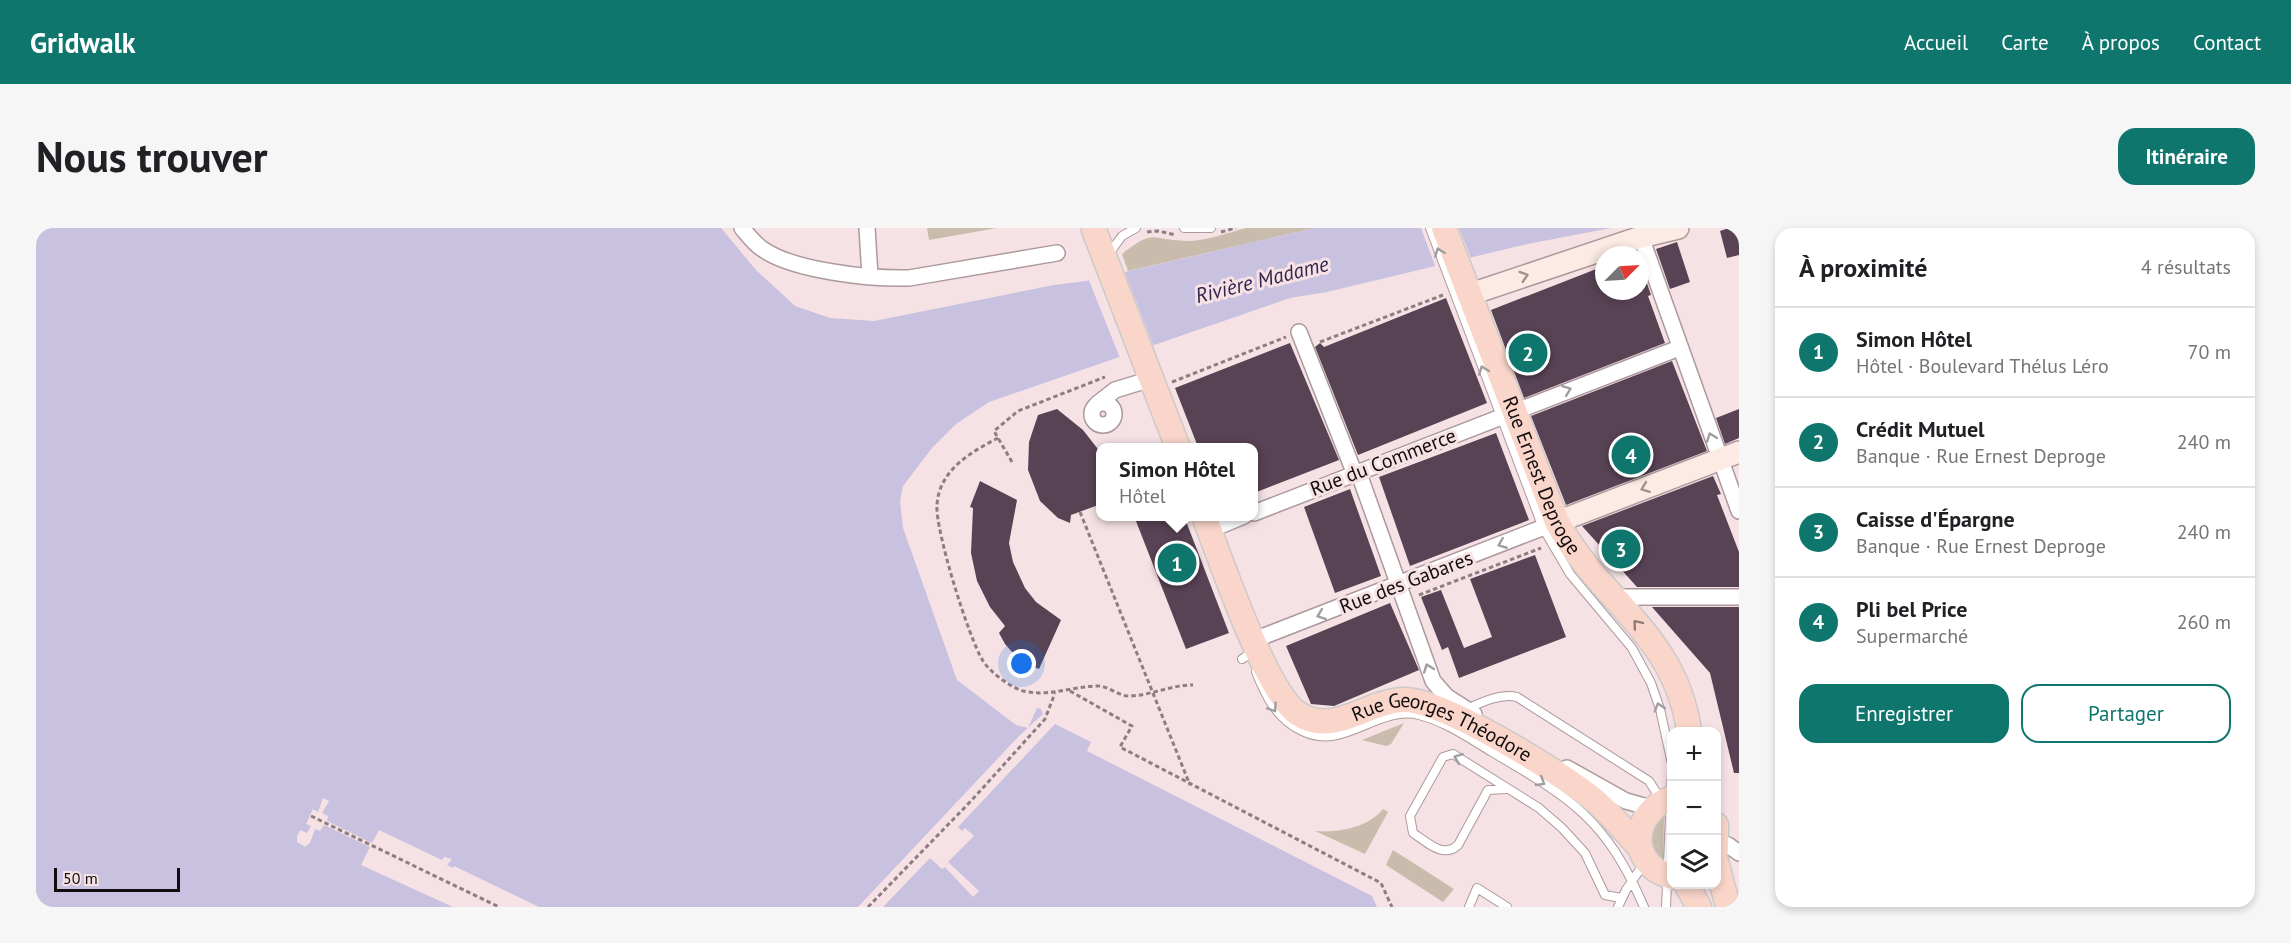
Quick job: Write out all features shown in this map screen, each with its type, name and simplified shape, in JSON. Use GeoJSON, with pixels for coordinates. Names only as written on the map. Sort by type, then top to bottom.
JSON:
{"type":"FeatureCollection","features":[{"type":"Feature","properties":{"kind":"main road","name":"Rue Ernest Deproge"},"geometry":{"type":"LineString","coordinates":[[1444,228],[1458,294],[1550,525],[1614,597],[1669,665],[1683,698],[1688,727]]}},
{"type":"Feature","properties":{"kind":"main road"},"geometry":{"type":"LineString","coordinates":[[1458,294],[1677,228]]}},
{"type":"Feature","properties":{"kind":"main road"},"geometry":{"type":"LineString","coordinates":[[1093,229],[1105,269],[1146,377],[1176,443]]}},
{"type":"Feature","properties":{"kind":"main road"},"geometry":{"type":"LineString","coordinates":[[1550,525],[1729,456]]}},
{"type":"Feature","properties":{"kind":"main road","name":"Rue Georges Théodore"},"geometry":{"type":"LineString","coordinates":[[1203,521],[1248,651],[1285,703],[1305,718],[1328,723],[1393,701],[1432,705],[1575,786],[1606,811],[1656,870],[1667,875]]}},
{"type":"Feature","properties":{"kind":"main road"},"geometry":{"type":"LineString","coordinates":[[1643,854],[1641,826],[1664,801]]}},
{"type":"Feature","properties":{"kind":"main road"},"geometry":{"type":"LineString","coordinates":[[1723,847],[1728,907]]}},
{"type":"Feature","properties":{"kind":"main road"},"geometry":{"type":"LineString","coordinates":[[1684,889],[1699,907]]}},
{"type":"Feature","properties":{"kind":"street"},"geometry":{"type":"LineString","coordinates":[[742,228],[760,248],[790,264],[870,276],[909,279],[1057,253]]}},
{"type":"Feature","properties":{"kind":"street"},"geometry":{"type":"LineString","coordinates":[[867,228],[870,276]]}},
{"type":"Feature","properties":{"kind":"street"},"geometry":{"type":"LineString","coordinates":[[1641,237],[1679,348],[1729,456],[1739,512]]}},
{"type":"Feature","properties":{"kind":"street"},"geometry":{"type":"LineString","coordinates":[[1296,333],[1356,471],[1433,681],[1446,696],[1466,710],[1626,801],[1664,801]]}},
{"type":"Feature","properties":{"kind":"street","name":"Rue du Commerce"},"geometry":{"type":"LineString","coordinates":[[1258,511],[1356,471],[1679,348]]}},
{"type":"Feature","properties":{"kind":"street"},"geometry":{"type":"LineString","coordinates":[[1146,377],[1114,412],[1111,422],[1105,425],[1098,423],[1092,414],[1097,405],[1115,390],[1146,377]]}},
{"type":"Feature","properties":{"kind":"street","name":"Rue des Gabares"},"geometry":{"type":"LineString","coordinates":[[1248,651],[1398,585],[1550,525]]}},
{"type":"Feature","properties":{"kind":"street"},"geometry":{"type":"LineString","coordinates":[[1614,597],[1739,597]]}},
{"type":"Feature","properties":{"kind":"lane"},"geometry":{"type":"LineString","coordinates":[[1105,269],[1116,242],[1136,228]]}},
{"type":"Feature","properties":{"kind":"lane"},"geometry":{"type":"LineString","coordinates":[[1184,228],[1211,228]]}},
{"type":"Feature","properties":{"kind":"lane"},"geometry":{"type":"LineString","coordinates":[[1430,228],[1454,274],[1506,414]]}},
{"type":"Feature","properties":{"kind":"lane"},"geometry":{"type":"LineString","coordinates":[[1550,525],[1570,574],[1632,648],[1651,683],[1660,709],[1667,744]]}},
{"type":"Feature","properties":{"kind":"lane"},"geometry":{"type":"LineString","coordinates":[[1248,651],[1267,698],[1279,716],[1293,727],[1315,738],[1340,736],[1393,716],[1417,714],[1447,726],[1564,795],[1600,829],[1617,851],[1644,907]]}},
{"type":"Feature","properties":{"kind":"lane","name":"Rue Georges Théodore"},"geometry":{"type":"LineString","coordinates":[[1466,710],[1499,697],[1509,695],[1516,697],[1649,781],[1664,801]]}},
{"type":"Feature","properties":{"kind":"lane"},"geometry":{"type":"LineString","coordinates":[[1507,789],[1488,790],[1458,845],[1452,851],[1444,852],[1413,833],[1410,816],[1443,758],[1448,754],[1453,754],[1473,764],[1507,789],[1539,808],[1585,853],[1605,895],[1621,898]]}},
{"type":"Feature","properties":{"kind":"lane"},"geometry":{"type":"LineString","coordinates":[[1669,781],[1664,801],[1669,835]]}},
{"type":"Feature","properties":{"kind":"lane"},"geometry":{"type":"LineString","coordinates":[[1618,907],[1621,898],[1633,881],[1643,854]]}},
{"type":"Feature","properties":{"kind":"lane"},"geometry":{"type":"LineString","coordinates":[[1469,907],[1477,888],[1507,907]]}},
{"type":"Feature","properties":{"kind":"lane"},"geometry":{"type":"LineString","coordinates":[[1666,907],[1672,889]]}},
{"type":"Feature","properties":{"kind":"path"},"geometry":{"type":"LineString","coordinates":[[1319,342],[1458,294]]}},
{"type":"Feature","properties":{"kind":"path"},"geometry":{"type":"LineString","coordinates":[[1146,377],[1296,333]]}},
{"type":"Feature","properties":{"kind":"path"},"geometry":{"type":"LineString","coordinates":[[1012,462],[994,431],[1018,411],[1113,373]]}},
{"type":"Feature","properties":{"kind":"path"},"geometry":{"type":"LineString","coordinates":[[998,438],[970,452],[952,470],[937,504],[939,525],[966,626],[984,662],[1000,678],[1022,691],[1055,693],[1098,686],[1127,696],[1176,685],[1193,685]]}},
{"type":"Feature","properties":{"kind":"path"},"geometry":{"type":"LineString","coordinates":[[1080,512],[1190,785]]}},
{"type":"Feature","properties":{"kind":"path"},"geometry":{"type":"LineString","coordinates":[[1421,606],[1417,596],[1544,547]]}},
{"type":"Feature","properties":{"kind":"path"},"geometry":{"type":"LineString","coordinates":[[1070,690],[1132,726],[1120,747],[1381,883],[1392,907]]}},
{"type":"Feature","properties":{"kind":"path"},"geometry":{"type":"LineString","coordinates":[[868,907],[971,801],[1045,719],[1055,693]]}},
{"type":"Feature","properties":{"kind":"path"},"geometry":{"type":"LineString","coordinates":[[311,816],[499,907]]}},
{"type":"Feature","properties":{"kind":"shaded area"},"geometry":{"type":"Polygon","coordinates":[[[927,228],[997,228],[929,240],[927,228]]]}},
{"type":"Feature","properties":{"kind":"shaded area"},"geometry":{"type":"Polygon","coordinates":[[[1246,228],[1315,228],[1128,271],[1122,254],[1147,238],[1194,241],[1246,228]]]}},
{"type":"Feature","properties":{"kind":"shaded area"},"geometry":{"type":"Polygon","coordinates":[[[1404,723],[1391,744],[1386,746],[1362,740],[1404,723]]]}},
{"type":"Feature","properties":{"kind":"shaded area"},"geometry":{"type":"Polygon","coordinates":[[[1383,809],[1388,812],[1365,854],[1315,831],[1352,828],[1369,821],[1383,809]]]}},
{"type":"Feature","properties":{"kind":"shaded area"},"geometry":{"type":"Polygon","coordinates":[[[1664,810],[1663,869],[1651,857],[1649,825],[1664,810]]]}},
{"type":"Feature","properties":{"kind":"shaded area"},"geometry":{"type":"Polygon","coordinates":[[[1393,850],[1454,889],[1443,902],[1386,865],[1393,850]]]}},
{"type":"Feature","properties":{"kind":"water","name":"Rivière Madame"},"geometry":{"type":"Polygon","coordinates":[[[36,228],[721,228],[756,270],[795,306],[830,318],[874,321],[1054,285],[1086,281],[1315,228],[1611,228],[1523,245],[1327,292],[1290,298],[989,402],[956,424],[932,448],[903,486],[900,501],[903,528],[957,680],[1016,725],[1028,728],[1037,708],[1041,709],[1045,719],[1091,742],[1087,751],[1372,896],[1377,907],[36,907],[36,228]]]}},
{"type":"Feature","properties":{"kind":"pier"},"geometry":{"type":"Polygon","coordinates":[[[1421,228],[1459,228],[1472,261],[1437,271],[1421,228]]]}},
{"type":"Feature","properties":{"kind":"pier"},"geometry":{"type":"Polygon","coordinates":[[[1124,270],[1154,347],[1120,358],[1088,278],[1124,270]]]}},
{"type":"Feature","properties":{"kind":"pier"},"geometry":{"type":"Polygon","coordinates":[[[1045,712],[1055,724],[958,827],[962,831],[965,828],[974,836],[948,862],[979,891],[973,897],[945,867],[942,869],[930,858],[883,907],[858,907],[1019,736],[1045,712]]]}},
{"type":"Feature","properties":{"kind":"pier"},"geometry":{"type":"Polygon","coordinates":[[[323,798],[329,801],[322,813],[328,816],[327,821],[372,843],[379,830],[442,860],[444,857],[452,859],[447,865],[453,868],[454,866],[539,907],[453,907],[361,865],[370,847],[324,825],[320,831],[315,829],[310,843],[305,847],[297,842],[297,837],[300,830],[307,833],[311,826],[306,824],[313,809],[318,812],[323,798]]]}},
{"type":"Feature","properties":{"kind":"building"},"geometry":{"type":"Polygon","coordinates":[[[1739,228],[1739,255],[1727,258],[1720,231],[1739,228]]]}},
{"type":"Feature","properties":{"kind":"building"},"geometry":{"type":"Polygon","coordinates":[[[1677,242],[1690,282],[1670,289],[1656,249],[1677,242]]]}},
{"type":"Feature","properties":{"kind":"building"},"geometry":{"type":"Polygon","coordinates":[[[1595,270],[1595,300],[1649,299],[1665,343],[1524,398],[1491,310],[1595,270]]]}},
{"type":"Feature","properties":{"kind":"building"},"geometry":{"type":"Polygon","coordinates":[[[1446,298],[1487,403],[1358,455],[1315,347],[1320,343],[1324,347],[1446,298]]]}},
{"type":"Feature","properties":{"kind":"building"},"geometry":{"type":"Polygon","coordinates":[[[1290,343],[1339,460],[1258,491],[1258,443],[1196,443],[1175,388],[1290,343]]]}},
{"type":"Feature","properties":{"kind":"building"},"geometry":{"type":"Polygon","coordinates":[[[1672,361],[1707,451],[1566,505],[1531,416],[1672,361]]]}},
{"type":"Feature","properties":{"kind":"building"},"geometry":{"type":"Polygon","coordinates":[[[1057,409],[1083,430],[1096,447],[1096,506],[1071,515],[1070,523],[1058,518],[1040,501],[1028,470],[1029,442],[1038,415],[1057,409]]]}},
{"type":"Feature","properties":{"kind":"building"},"geometry":{"type":"Polygon","coordinates":[[[1739,409],[1739,438],[1725,444],[1716,418],[1739,409]]]}},
{"type":"Feature","properties":{"kind":"building"},"geometry":{"type":"Polygon","coordinates":[[[1496,433],[1529,520],[1410,566],[1379,477],[1496,433]]]}},
{"type":"Feature","properties":{"kind":"building"},"geometry":{"type":"Polygon","coordinates":[[[1713,476],[1721,494],[1717,495],[1739,552],[1739,587],[1637,587],[1582,526],[1713,476]]]}},
{"type":"Feature","properties":{"kind":"building"},"geometry":{"type":"Polygon","coordinates":[[[980,481],[1017,500],[1009,543],[1013,562],[1025,588],[1036,602],[1061,620],[1039,669],[1020,661],[1005,644],[999,633],[1005,626],[990,607],[977,581],[971,553],[973,508],[970,507],[980,481]]]}},
{"type":"Feature","properties":{"kind":"building"},"geometry":{"type":"Polygon","coordinates":[[[1350,489],[1381,576],[1335,593],[1304,507],[1350,489]]]}},
{"type":"Feature","properties":{"kind":"building"},"geometry":{"type":"Polygon","coordinates":[[[1136,521],[1186,521],[1229,633],[1186,649],[1136,521]]]}},
{"type":"Feature","properties":{"kind":"building"},"geometry":{"type":"Polygon","coordinates":[[[1535,555],[1566,637],[1459,678],[1448,647],[1442,650],[1421,597],[1441,590],[1464,648],[1492,637],[1470,579],[1535,555]]]}},
{"type":"Feature","properties":{"kind":"building"},"geometry":{"type":"Polygon","coordinates":[[[1390,603],[1419,670],[1334,706],[1311,704],[1286,646],[1390,603]]]}},
{"type":"Feature","properties":{"kind":"building"},"geometry":{"type":"Polygon","coordinates":[[[1652,607],[1739,607],[1739,773],[1734,773],[1710,673],[1652,607]]]}},
{"type":"Feature","properties":{"kind":"place","name":"Crédit Mutuel"},"geometry":{"type":"Point","coordinates":[1528,353]}},
{"type":"Feature","properties":{"kind":"place","name":"Pli bel Price"},"geometry":{"type":"Point","coordinates":[1631,455]}},
{"type":"Feature","properties":{"kind":"place","name":"Caisse d'Épargne"},"geometry":{"type":"Point","coordinates":[1621,549]}},
{"type":"Feature","properties":{"kind":"place","name":"Simon Hôtel"},"geometry":{"type":"Point","coordinates":[1177,563]}}]}
